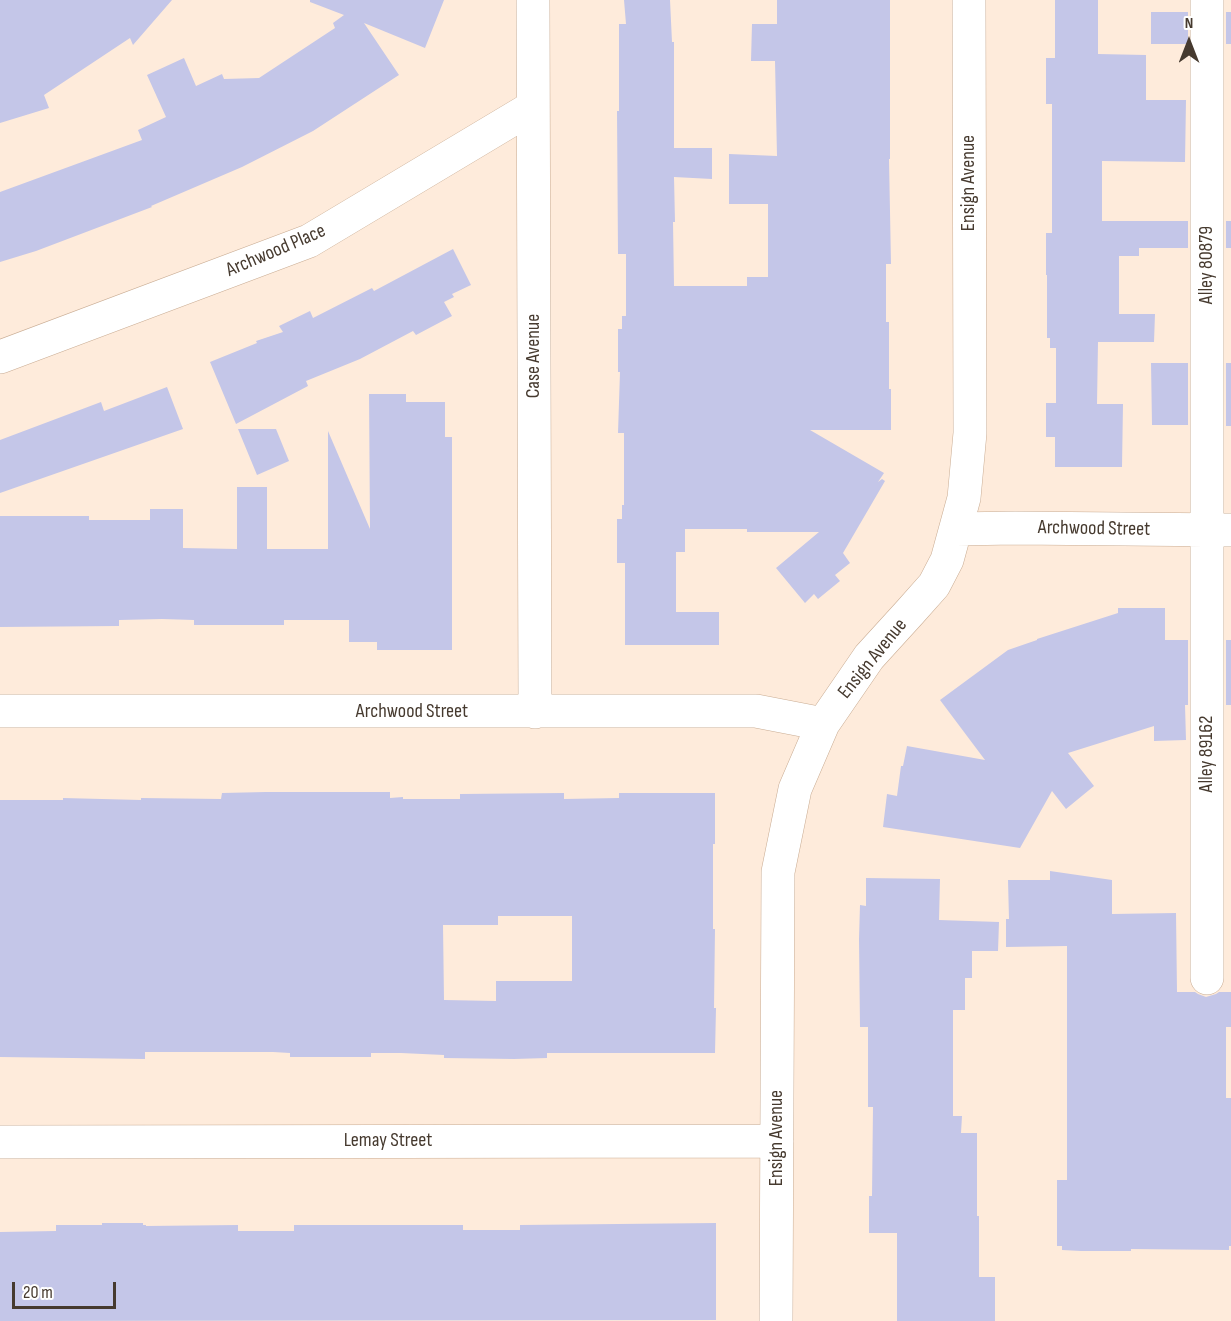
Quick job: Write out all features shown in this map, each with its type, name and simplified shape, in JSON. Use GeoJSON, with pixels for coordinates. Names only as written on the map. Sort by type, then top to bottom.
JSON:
{"type":"FeatureCollection","features":[{"type":"Feature","properties":{"kind":"street","name":"Case Avenue"},"geometry":{"type":"LineString","coordinates":[[533,0],[535,712]]}},
{"type":"Feature","properties":{"kind":"street","name":"Ensign Avenue"},"geometry":{"type":"LineString","coordinates":[[776,1321],[778,872],[795,789],[822,724],[869,657],[934,585],[947,560],[964,498],[969,433],[969,0]]}},
{"type":"Feature","properties":{"kind":"street","name":"Alley 80879"},"geometry":{"type":"LineString","coordinates":[[1207,0],[1219,530]]}},
{"type":"Feature","properties":{"kind":"street","name":"Archwood Place"},"geometry":{"type":"LineString","coordinates":[[0,357],[309,241],[533,107]]}},
{"type":"Feature","properties":{"kind":"street","name":"Archwood Street"},"geometry":{"type":"LineString","coordinates":[[957,529],[1219,530]]}},
{"type":"Feature","properties":{"kind":"street","name":"Alley 89162"},"geometry":{"type":"LineString","coordinates":[[1207,978],[1219,530]]}},
{"type":"Feature","properties":{"kind":"street","name":"Archwood Street"},"geometry":{"type":"LineString","coordinates":[[0,711],[756,711],[822,724]]}},
{"type":"Feature","properties":{"kind":"street","name":"Lemay Street"},"geometry":{"type":"LineString","coordinates":[[0,1142],[777,1141]]}},
{"type":"Feature","properties":{"kind":"building"},"geometry":{"type":"Polygon","coordinates":[[[0,0],[172,0],[133,45],[130,38],[44,95],[49,108],[0,123],[0,0]]]}},
{"type":"Feature","properties":{"kind":"building"},"geometry":{"type":"Polygon","coordinates":[[[310,0],[444,0],[425,48],[364,23],[399,75],[313,131],[242,167],[152,207],[36,251],[0,262],[0,192],[142,140],[138,130],[166,117],[147,75],[184,58],[196,86],[222,74],[224,79],[259,78],[335,28],[333,23],[344,15],[310,2],[310,0]]]}},
{"type":"Feature","properties":{"kind":"building"},"geometry":{"type":"Polygon","coordinates":[[[624,0],[670,0],[672,42],[674,42],[674,148],[712,148],[712,179],[674,177],[674,286],[747,286],[747,277],[768,277],[768,204],[729,204],[729,154],[777,156],[775,61],[751,61],[752,24],[777,24],[777,0],[890,0],[891,264],[886,264],[886,322],[889,322],[891,430],[810,430],[884,473],[878,482],[882,479],[885,481],[843,553],[850,563],[835,575],[840,581],[818,599],[814,594],[805,603],[776,568],[819,532],[685,529],[685,552],[676,552],[676,612],[719,612],[719,645],[625,645],[625,563],[617,563],[617,519],[622,519],[622,505],[624,505],[624,433],[618,433],[620,372],[618,372],[618,329],[622,329],[622,316],[626,316],[626,254],[618,254],[617,111],[619,111],[619,24],[626,24],[624,0]]]}},
{"type":"Feature","properties":{"kind":"building"},"geometry":{"type":"Polygon","coordinates":[[[1055,0],[1098,0],[1098,54],[1146,55],[1146,100],[1186,100],[1185,162],[1102,161],[1102,221],[1188,221],[1188,248],[1139,248],[1139,256],[1119,256],[1119,314],[1155,314],[1154,342],[1098,342],[1097,404],[1123,404],[1122,467],[1055,467],[1055,437],[1046,437],[1046,403],[1056,403],[1056,348],[1050,348],[1050,338],[1047,338],[1046,275],[1046,233],[1052,233],[1052,104],[1046,104],[1046,58],[1055,58],[1055,0]]]}},
{"type":"Feature","properties":{"kind":"building"},"geometry":{"type":"Polygon","coordinates":[[[1151,12],[1188,12],[1188,44],[1151,44],[1151,12]]]}},
{"type":"Feature","properties":{"kind":"building"},"geometry":{"type":"Polygon","coordinates":[[[1226,12],[1231,12],[1231,44],[1226,44],[1226,12]]]}},
{"type":"Feature","properties":{"kind":"building"},"geometry":{"type":"Polygon","coordinates":[[[1226,221],[1231,221],[1231,248],[1226,248],[1226,221]]]}},
{"type":"Feature","properties":{"kind":"building"},"geometry":{"type":"Polygon","coordinates":[[[453,249],[471,285],[452,294],[454,297],[444,302],[452,316],[416,335],[413,331],[360,359],[306,381],[308,386],[236,424],[210,362],[257,343],[256,341],[283,332],[279,326],[310,311],[313,318],[372,288],[374,291],[453,249]]]}},
{"type":"Feature","properties":{"kind":"building"},"geometry":{"type":"Polygon","coordinates":[[[1151,363],[1188,363],[1188,425],[1152,425],[1151,363]]]}},
{"type":"Feature","properties":{"kind":"building"},"geometry":{"type":"Polygon","coordinates":[[[1226,363],[1231,363],[1231,426],[1226,426],[1226,363]]]}},
{"type":"Feature","properties":{"kind":"building"},"geometry":{"type":"Polygon","coordinates":[[[167,387],[183,429],[0,493],[0,440],[101,402],[104,411],[167,387]]]}},
{"type":"Feature","properties":{"kind":"building"},"geometry":{"type":"Polygon","coordinates":[[[369,394],[406,394],[406,402],[445,402],[445,437],[452,437],[452,650],[377,650],[377,642],[349,642],[349,620],[284,620],[284,625],[194,625],[194,620],[162,619],[119,620],[119,626],[0,627],[0,516],[89,516],[89,520],[150,520],[150,509],[183,509],[183,548],[237,549],[237,487],[267,487],[267,549],[328,549],[328,431],[370,529],[369,394]]]}},
{"type":"Feature","properties":{"kind":"building"},"geometry":{"type":"Polygon","coordinates":[[[238,429],[276,429],[289,461],[257,475],[238,429]]]}},
{"type":"Feature","properties":{"kind":"building"},"geometry":{"type":"Polygon","coordinates":[[[1118,608],[1165,608],[1165,640],[1188,640],[1186,740],[1154,741],[1154,726],[1068,753],[1094,786],[1066,809],[1052,791],[1020,848],[883,827],[887,794],[897,796],[901,766],[903,766],[907,746],[985,760],[940,700],[1008,650],[1118,613],[1118,608]]]}},
{"type":"Feature","properties":{"kind":"building"},"geometry":{"type":"Polygon","coordinates":[[[1226,640],[1231,640],[1231,705],[1226,705],[1226,640]]]}},
{"type":"Feature","properties":{"kind":"building"},"geometry":{"type":"Polygon","coordinates":[[[390,792],[390,798],[460,799],[460,794],[564,793],[564,799],[619,798],[619,793],[715,793],[713,929],[715,929],[715,1053],[547,1053],[547,1058],[514,1059],[444,1058],[444,1055],[401,1053],[371,1053],[371,1057],[290,1057],[290,1053],[273,1052],[145,1052],[145,1059],[0,1057],[0,800],[221,799],[222,793],[390,792]],[[498,916],[498,925],[443,925],[444,1000],[496,1001],[496,981],[572,981],[572,916],[498,916]]]}},
{"type":"Feature","properties":{"kind":"building"},"geometry":{"type":"Polygon","coordinates":[[[1050,871],[1112,880],[1112,914],[1176,913],[1177,992],[1195,992],[1206,997],[1219,992],[1231,992],[1231,1027],[1226,1027],[1226,1098],[1231,1098],[1231,1246],[1229,1250],[1081,1251],[1062,1250],[1062,1246],[1057,1246],[1057,1180],[1067,1180],[1067,946],[1006,947],[1006,919],[1009,919],[1008,880],[1050,880],[1050,871]]]}},
{"type":"Feature","properties":{"kind":"building"},"geometry":{"type":"Polygon","coordinates":[[[866,878],[940,879],[939,920],[999,922],[998,951],[972,951],[972,978],[965,978],[965,1010],[953,1010],[953,1116],[962,1116],[961,1133],[977,1133],[979,1277],[995,1277],[995,1321],[897,1321],[897,1233],[869,1233],[869,1196],[872,1196],[873,1107],[868,1107],[868,1027],[860,1027],[859,939],[860,905],[866,906],[866,878]]]}},
{"type":"Feature","properties":{"kind":"building"},"geometry":{"type":"Polygon","coordinates":[[[102,1223],[143,1223],[146,1226],[238,1225],[238,1231],[294,1231],[294,1225],[463,1225],[463,1230],[520,1230],[520,1225],[716,1223],[716,1320],[0,1321],[0,1232],[56,1231],[56,1225],[102,1225],[102,1223]]]}}]}
